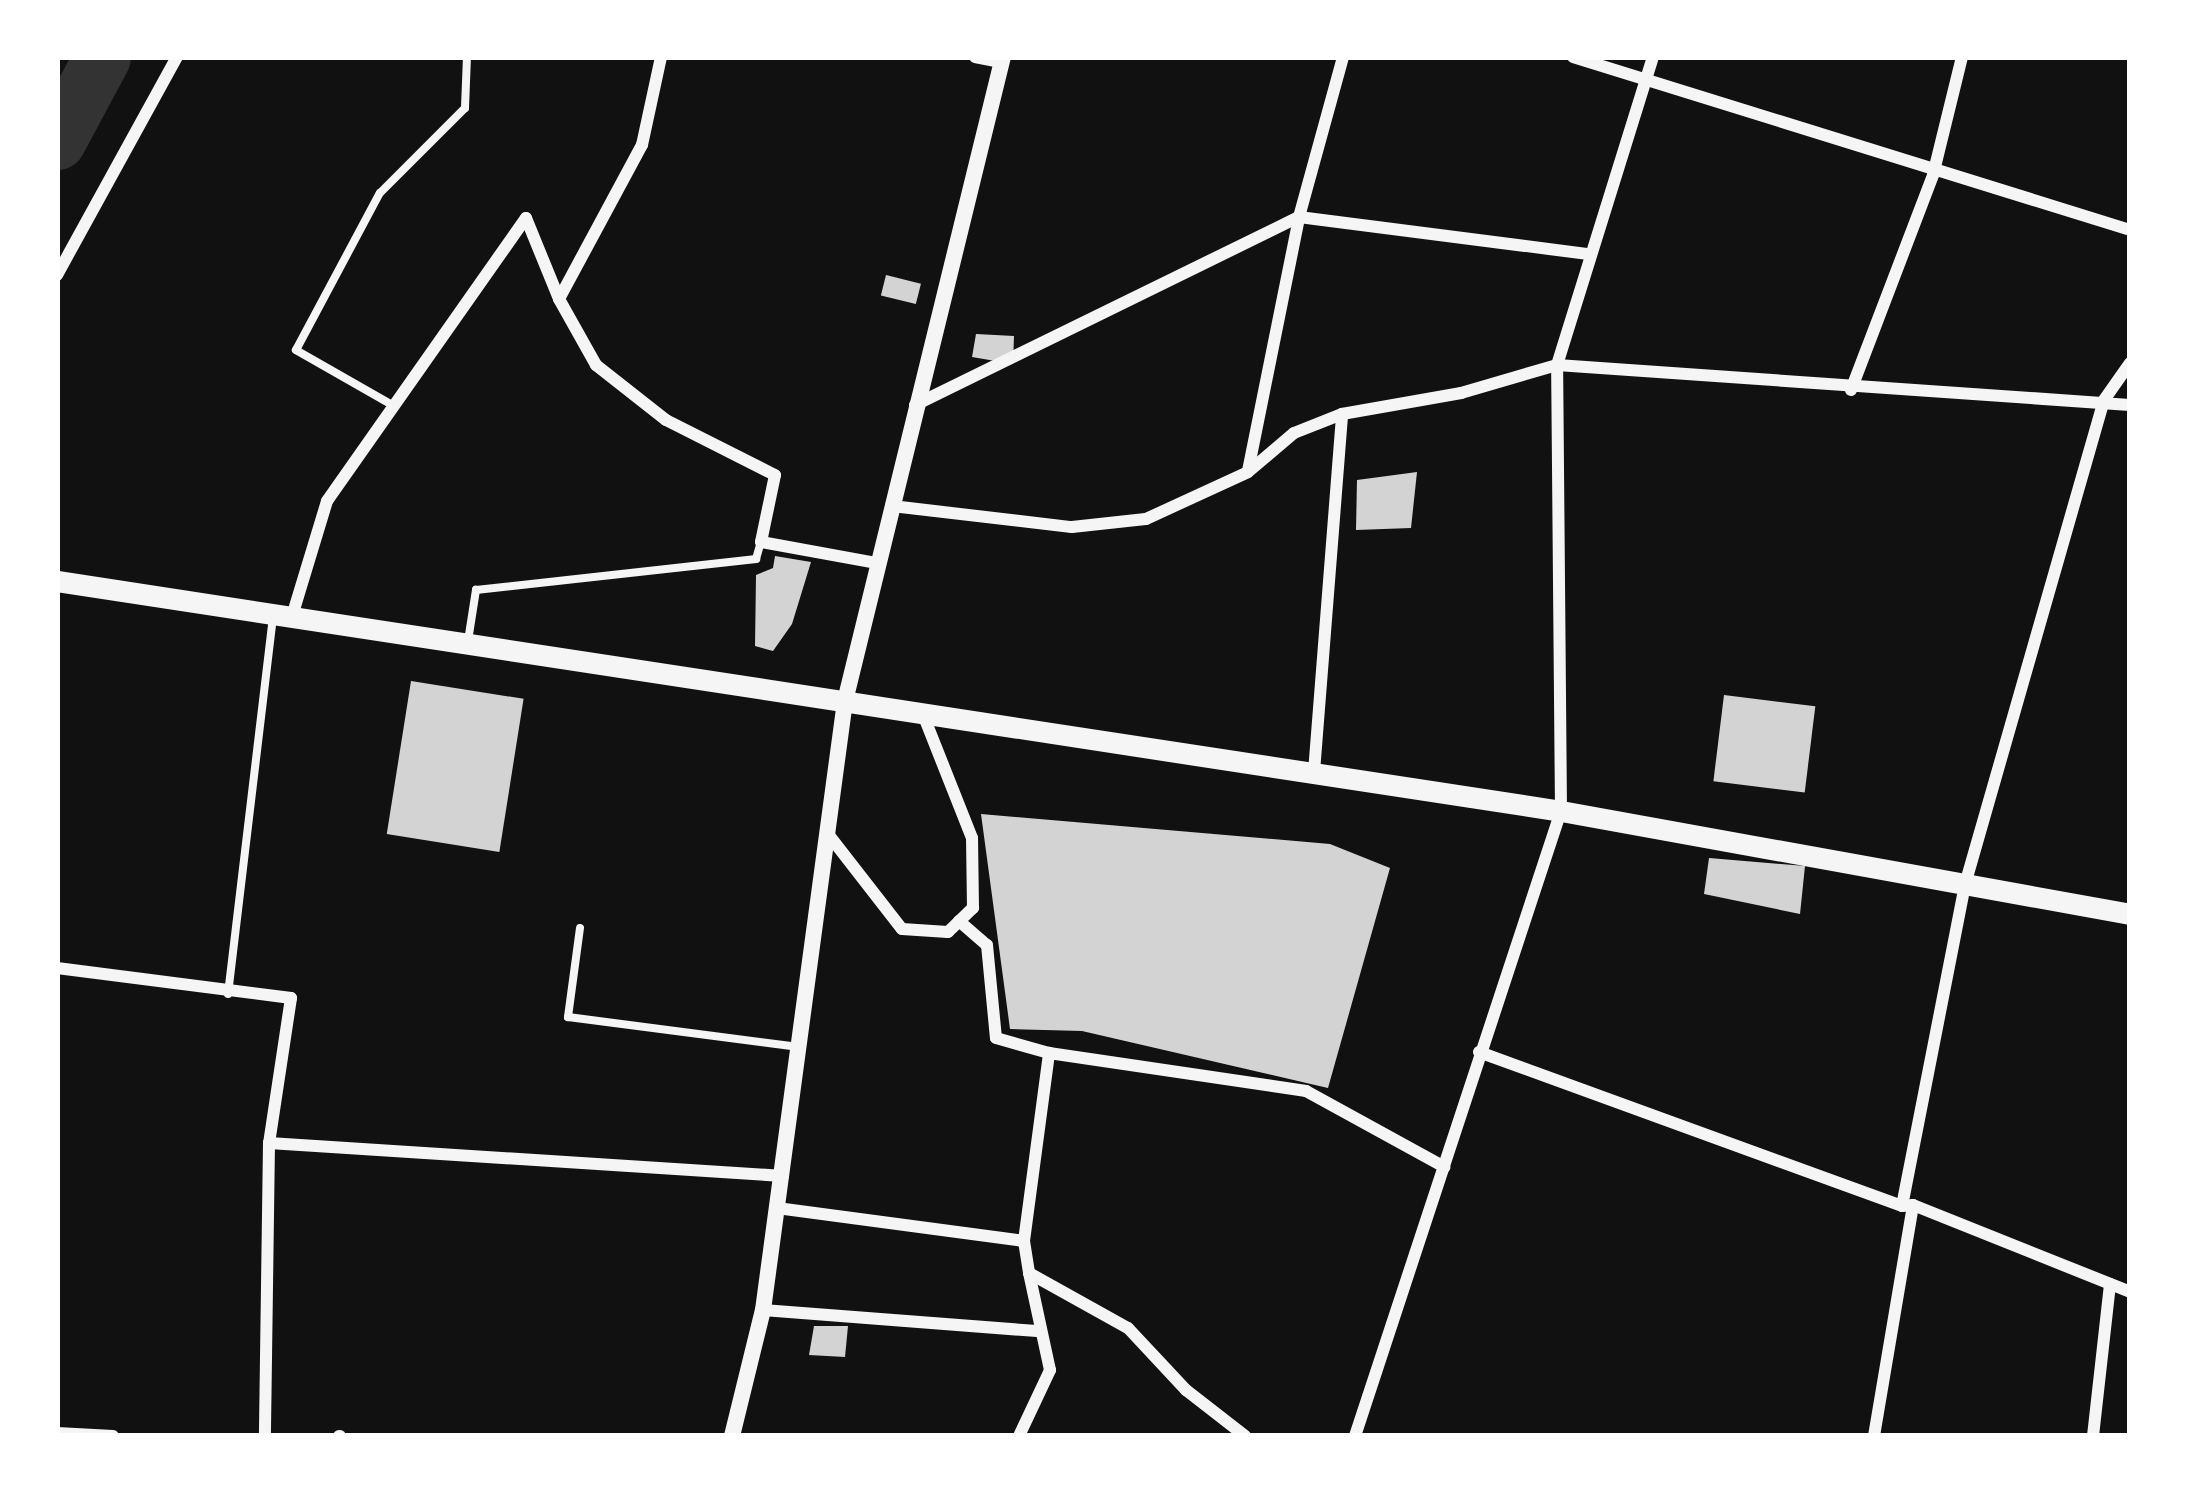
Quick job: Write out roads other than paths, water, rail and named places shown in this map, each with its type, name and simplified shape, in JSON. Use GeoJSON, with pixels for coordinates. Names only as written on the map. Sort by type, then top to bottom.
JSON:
{"type":"FeatureCollection","features":[{"type":"Feature","properties":{"kind":"main road"},"geometry":{"type":"LineString","coordinates":[[57,581],[283,611],[1562,811],[2130,914]]}},
{"type":"Feature","properties":{"kind":"street"},"geometry":{"type":"LineString","coordinates":[[57,275],[177,57]]}},
{"type":"Feature","properties":{"kind":"street"},"geometry":{"type":"LineString","coordinates":[[559,299],[642,145],[661,57]]}},
{"type":"Feature","properties":{"kind":"street"},"geometry":{"type":"LineString","coordinates":[[732,1436],[763,1310],[844,701],[1001,60],[975,57]]}},
{"type":"Feature","properties":{"kind":"street"},"geometry":{"type":"LineString","coordinates":[[1248,472],[1299,217],[1343,57]]}},
{"type":"Feature","properties":{"kind":"street"},"geometry":{"type":"LineString","coordinates":[[1573,57],[1648,76],[1934,175],[2130,230]]}},
{"type":"Feature","properties":{"kind":"street"},"geometry":{"type":"LineString","coordinates":[[1355,1436],[1562,811],[1557,365],[1587,254],[1653,57]]}},
{"type":"Feature","properties":{"kind":"street"},"geometry":{"type":"LineString","coordinates":[[1851,390],[1934,175],[1962,57]]}},
{"type":"Feature","properties":{"kind":"street"},"geometry":{"type":"LineString","coordinates":[[914,406],[1299,217],[1587,254]]}},
{"type":"Feature","properties":{"kind":"street"},"geometry":{"type":"LineString","coordinates":[[283,611],[326,501],[526,218],[559,299],[596,364],[666,420],[775,475],[760,542],[878,563]]}},
{"type":"Feature","properties":{"kind":"street"},"geometry":{"type":"LineString","coordinates":[[1874,1436],[1907,1206],[1966,881],[2104,400],[2130,363]]}},
{"type":"Feature","properties":{"kind":"street"},"geometry":{"type":"LineString","coordinates":[[892,506],[1072,527],[1146,519],[1248,472],[1294,433],[1342,413],[1461,393],[1557,365],[1851,390],[2130,405]]}},
{"type":"Feature","properties":{"kind":"street"},"geometry":{"type":"LineString","coordinates":[[1314,772],[1342,413]]}},
{"type":"Feature","properties":{"kind":"street"},"geometry":{"type":"LineString","coordinates":[[827,834],[902,929],[948,932],[973,908],[972,838],[923,713]]}},
{"type":"Feature","properties":{"kind":"street"},"geometry":{"type":"LineString","coordinates":[[959,921],[987,945],[996,1038],[1049,1053],[1306,1091],[1444,1167]]}},
{"type":"Feature","properties":{"kind":"street"},"geometry":{"type":"LineString","coordinates":[[57,968],[228,995],[291,998],[268,1143],[265,1436]]}},
{"type":"Feature","properties":{"kind":"street"},"geometry":{"type":"LineString","coordinates":[[1479,1052],[2130,1292]]}},
{"type":"Feature","properties":{"kind":"street"},"geometry":{"type":"LineString","coordinates":[[1019,1436],[1050,1370],[1037,1331],[1024,1241],[1049,1053]]}},
{"type":"Feature","properties":{"kind":"street"},"geometry":{"type":"LineString","coordinates":[[268,1143],[783,1176]]}},
{"type":"Feature","properties":{"kind":"street"},"geometry":{"type":"LineString","coordinates":[[777,1208],[1024,1241]]}},
{"type":"Feature","properties":{"kind":"street"},"geometry":{"type":"LineString","coordinates":[[1029,1273],[1128,1328],[1186,1390],[1245,1436]]}},
{"type":"Feature","properties":{"kind":"street"},"geometry":{"type":"LineString","coordinates":[[2092,1436],[2110,1284]]}},
{"type":"Feature","properties":{"kind":"street"},"geometry":{"type":"LineString","coordinates":[[763,1310],[1037,1331]]}},
{"type":"Feature","properties":{"kind":"street"},"geometry":{"type":"LineString","coordinates":[[57,1433],[113,1436]]}},
{"type":"Feature","properties":{"kind":"lane"},"geometry":{"type":"LineString","coordinates":[[394,406],[296,350],[380,193],[465,108],[467,57]]}},
{"type":"Feature","properties":{"kind":"lane"},"geometry":{"type":"LineString","coordinates":[[468,640],[476,590],[756,559],[760,542]]}},
{"type":"Feature","properties":{"kind":"lane"},"geometry":{"type":"LineString","coordinates":[[228,995],[283,611]]}},
{"type":"Feature","properties":{"kind":"lane"},"geometry":{"type":"LineString","coordinates":[[580,928],[568,1017],[801,1047]]}},
{"type":"Feature","properties":{"kind":"waterway"},"geometry":{"type":"LineString","coordinates":[[57,141],[102,57]]}}]}
